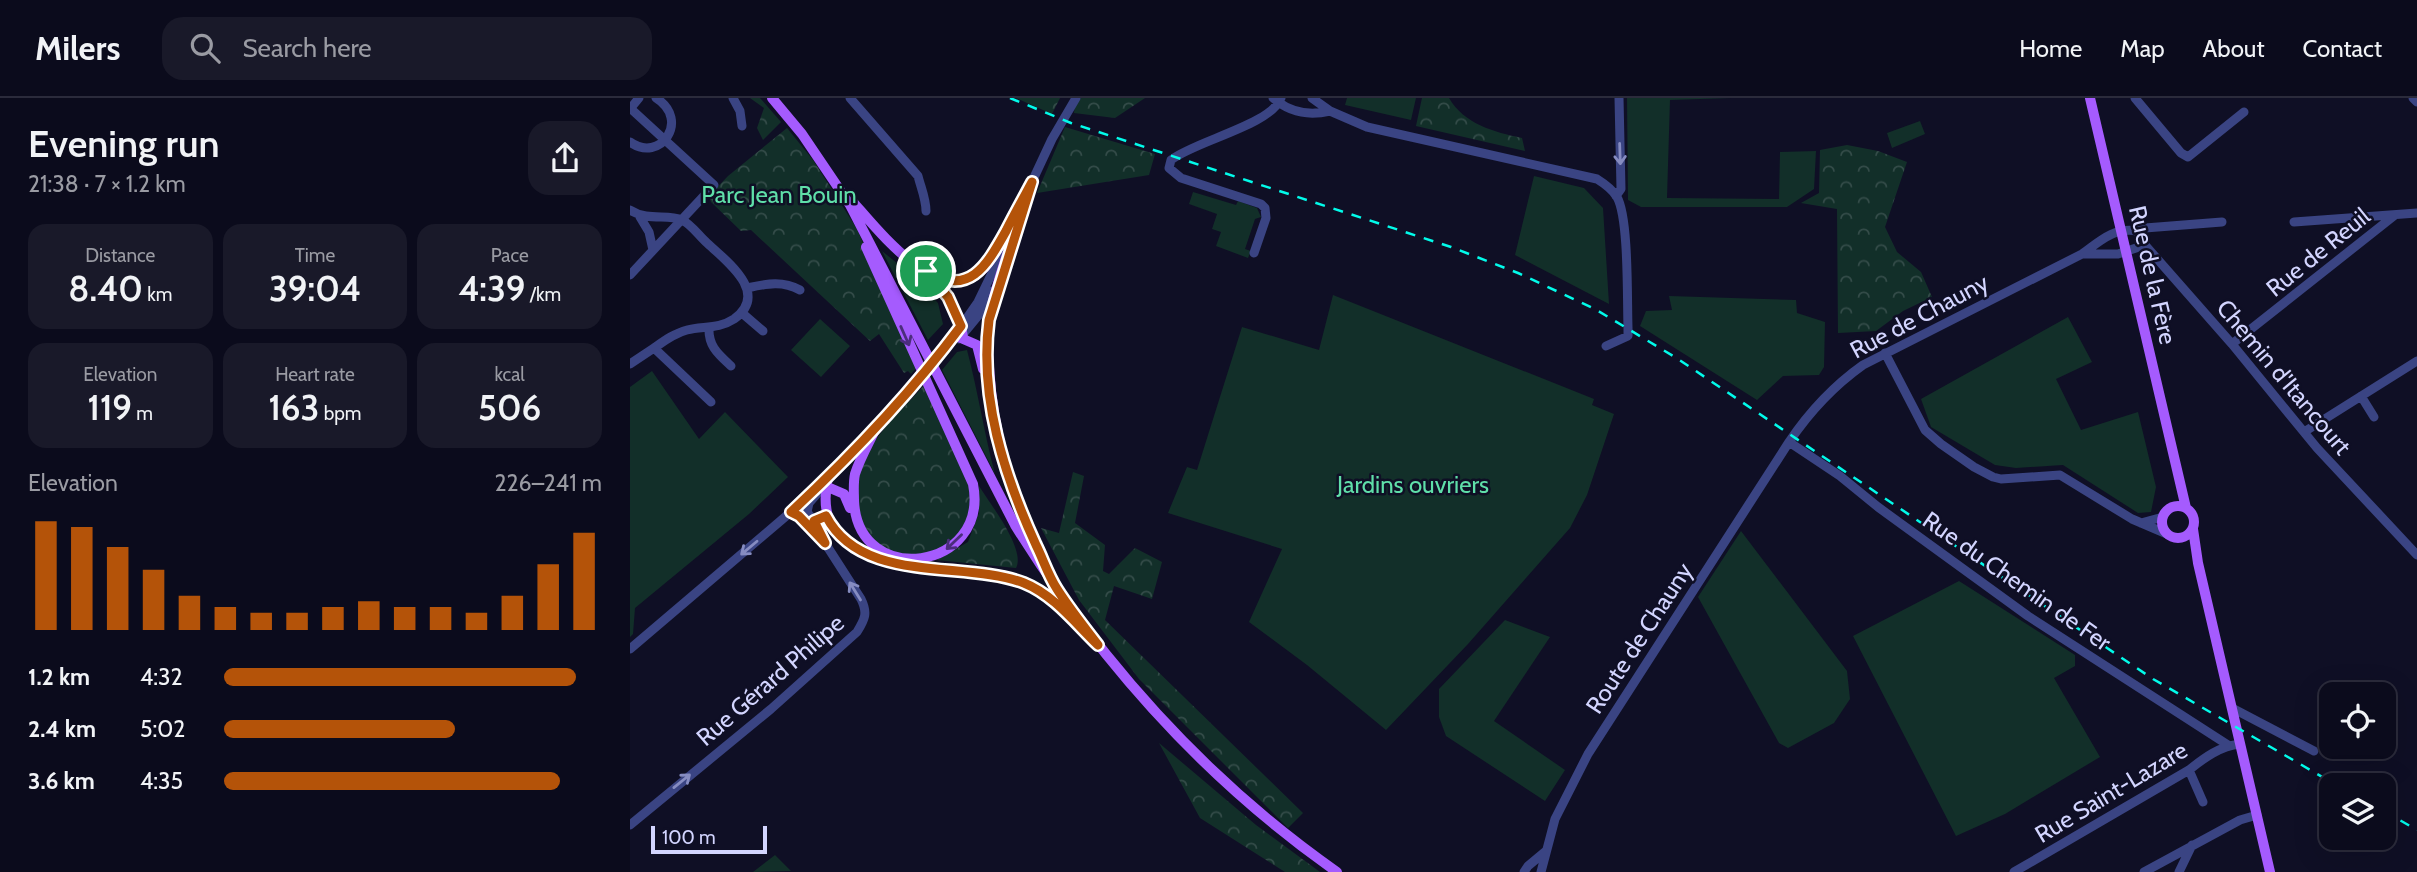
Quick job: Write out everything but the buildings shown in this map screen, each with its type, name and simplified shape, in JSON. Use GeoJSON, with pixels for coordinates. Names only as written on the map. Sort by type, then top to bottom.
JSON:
{"type":"FeatureCollection","features":[{"type":"Feature","properties":{"kind":"main road"},"geometry":{"type":"LineString","coordinates":[[772,98],[802,134],[850,205],[884,266],[1015,525],[1098,645],[1149,705],[1217,775],[1282,831],[1336,872]]}},
{"type":"Feature","properties":{"kind":"main road","name":"Rue de la Fère"},"geometry":{"type":"LineString","coordinates":[[2090,98],[2186,508]]}},
{"type":"Feature","properties":{"kind":"main road"},"geometry":{"type":"LineString","coordinates":[[834,181],[895,246],[926,271],[951,281],[965,279],[979,272],[989,261],[1032,182]]}},
{"type":"Feature","properties":{"kind":"main road"},"geometry":{"type":"LineString","coordinates":[[991,406],[987,336],[989,320],[1032,182]]}},
{"type":"Feature","properties":{"kind":"main road"},"geometry":{"type":"LineString","coordinates":[[850,205],[904,334],[956,443],[974,492],[971,517],[957,543],[934,556],[917,560],[899,558],[873,545],[855,528],[848,499],[844,494],[822,485],[826,516],[843,538],[860,550],[883,559],[910,566],[1008,579],[1030,586],[1056,604],[1098,645]]}},
{"type":"Feature","properties":{"kind":"main road"},"geometry":{"type":"LineString","coordinates":[[926,271],[948,297],[959,333],[974,342],[979,350],[1001,454],[1019,507],[1056,587]]}},
{"type":"Feature","properties":{"kind":"main road"},"geometry":{"type":"LineString","coordinates":[[863,534],[854,510],[853,487],[860,462],[877,426]]}},
{"type":"Feature","properties":{"kind":"main road","name":"Rue de la Fère"},"geometry":{"type":"LineString","coordinates":[[2172,508],[2178,487],[2176,462]]}},
{"type":"Feature","properties":{"kind":"main road"},"geometry":{"type":"LineString","coordinates":[[2193,529],[2182,538],[2174,538],[2167,534],[2162,524],[2163,517],[2172,508],[2186,508],[2193,515],[2198,563],[2270,872]]}},
{"type":"Feature","properties":{"kind":"main road"},"geometry":{"type":"LineString","coordinates":[[811,517],[826,516]]}},
{"type":"Feature","properties":{"kind":"main road"},"geometry":{"type":"LineString","coordinates":[[2182,538],[2198,563]]}},
{"type":"Feature","properties":{"kind":"street"},"geometry":{"type":"LineString","coordinates":[[630,275],[714,185],[630,108],[639,98]]}},
{"type":"Feature","properties":{"kind":"street"},"geometry":{"type":"LineString","coordinates":[[630,142],[636,146],[651,148],[671,133],[672,119],[668,109],[656,98]]}},
{"type":"Feature","properties":{"kind":"street"},"geometry":{"type":"LineString","coordinates":[[733,98],[740,111],[742,126]]}},
{"type":"Feature","properties":{"kind":"street"},"geometry":{"type":"LineString","coordinates":[[850,98],[918,176],[926,200],[926,212]]}},
{"type":"Feature","properties":{"kind":"street"},"geometry":{"type":"LineString","coordinates":[[811,517],[809,503],[822,485],[959,333],[978,302],[1032,182],[1076,98]]}},
{"type":"Feature","properties":{"kind":"street"},"geometry":{"type":"LineString","coordinates":[[1312,98],[1330,111],[1367,127],[1597,179],[1616,196],[1624,222],[1628,336],[1606,346]]}},
{"type":"Feature","properties":{"kind":"street"},"geometry":{"type":"LineString","coordinates":[[1616,196],[1621,189],[1619,98]]}},
{"type":"Feature","properties":{"kind":"street"},"geometry":{"type":"LineString","coordinates":[[2135,98],[2185,157],[2194,155],[2244,112]]}},
{"type":"Feature","properties":{"kind":"street"},"geometry":{"type":"LineString","coordinates":[[2413,98],[2417,102]]}},
{"type":"Feature","properties":{"kind":"street"},"geometry":{"type":"LineString","coordinates":[[1254,253],[1266,218],[1265,208],[1261,204],[1181,178],[1169,168],[1171,160],[1251,123],[1278,100],[1297,113],[1313,115],[1330,111]]}},
{"type":"Feature","properties":{"kind":"street"},"geometry":{"type":"LineString","coordinates":[[630,210],[640,217],[649,232],[653,250]]}},
{"type":"Feature","properties":{"kind":"street"},"geometry":{"type":"LineString","coordinates":[[2294,222],[2417,213]]}},
{"type":"Feature","properties":{"kind":"street","name":"Rue de Reuil"},"geometry":{"type":"LineString","coordinates":[[2232,344],[2395,215]]}},
{"type":"Feature","properties":{"kind":"street"},"geometry":{"type":"LineString","coordinates":[[630,364],[679,332],[719,326],[742,313],[747,288],[735,268],[682,220],[640,217]]}},
{"type":"Feature","properties":{"kind":"street"},"geometry":{"type":"LineString","coordinates":[[2121,230],[2137,231],[2145,228],[2222,222]]}},
{"type":"Feature","properties":{"kind":"street","name":"Rue de Chauny"},"geometry":{"type":"LineString","coordinates":[[1791,439],[1808,414],[1836,384],[1885,353],[2082,254],[2110,233],[2121,230]]}},
{"type":"Feature","properties":{"kind":"street","name":"Chemin d'Itancourt"},"geometry":{"type":"LineString","coordinates":[[2137,231],[2145,245],[2232,344],[2304,432],[2386,525],[2417,555]]}},
{"type":"Feature","properties":{"kind":"street"},"geometry":{"type":"LineString","coordinates":[[2127,253],[2145,245]]}},
{"type":"Feature","properties":{"kind":"street","name":"Rue de Chauny"},"geometry":{"type":"LineString","coordinates":[[2082,254],[2127,253]]}},
{"type":"Feature","properties":{"kind":"street"},"geometry":{"type":"LineString","coordinates":[[747,288],[785,283],[800,290]]}},
{"type":"Feature","properties":{"kind":"street"},"geometry":{"type":"LineString","coordinates":[[742,313],[763,331]]}},
{"type":"Feature","properties":{"kind":"street"},"geometry":{"type":"LineString","coordinates":[[709,327],[709,342],[731,366]]}},
{"type":"Feature","properties":{"kind":"street"},"geometry":{"type":"LineString","coordinates":[[654,348],[711,402]]}},
{"type":"Feature","properties":{"kind":"street"},"geometry":{"type":"LineString","coordinates":[[1885,353],[1925,430],[1974,467],[2001,479],[2060,475],[2141,523],[2167,534]]}},
{"type":"Feature","properties":{"kind":"street"},"geometry":{"type":"LineString","coordinates":[[2304,432],[2417,361]]}},
{"type":"Feature","properties":{"kind":"street"},"geometry":{"type":"LineString","coordinates":[[2361,396],[2374,416]]}},
{"type":"Feature","properties":{"kind":"street","name":"Rue du Chemin de Fer"},"geometry":{"type":"LineString","coordinates":[[1791,439],[1878,507],[2028,616],[2228,745]]}},
{"type":"Feature","properties":{"kind":"street","name":"Route de Chauny"},"geometry":{"type":"LineString","coordinates":[[1542,872],[1555,819],[1588,754],[1791,439]]}},
{"type":"Feature","properties":{"kind":"street"},"geometry":{"type":"LineString","coordinates":[[630,649],[822,485]]}},
{"type":"Feature","properties":{"kind":"street","name":"Rue Gérard Philipe"},"geometry":{"type":"LineString","coordinates":[[630,825],[771,709],[857,632],[865,620],[866,608],[800,503]]}},
{"type":"Feature","properties":{"kind":"street","name":"Rue Gérard Philipe"},"geometry":{"type":"LineString","coordinates":[[791,512],[799,516],[825,543]]}},
{"type":"Feature","properties":{"kind":"street"},"geometry":{"type":"LineString","coordinates":[[2141,523],[2163,517]]}},
{"type":"Feature","properties":{"kind":"street"},"geometry":{"type":"LineString","coordinates":[[2232,709],[2314,751]]}},
{"type":"Feature","properties":{"kind":"street"},"geometry":{"type":"LineString","coordinates":[[2228,745],[2241,747]]}},
{"type":"Feature","properties":{"kind":"street","name":"Rue Saint-Lazare"},"geometry":{"type":"LineString","coordinates":[[2014,872],[2228,745]]}},
{"type":"Feature","properties":{"kind":"street"},"geometry":{"type":"LineString","coordinates":[[2189,770],[2203,802]]}},
{"type":"Feature","properties":{"kind":"street"},"geometry":{"type":"LineString","coordinates":[[2144,872],[2240,820],[2257,816]]}},
{"type":"Feature","properties":{"kind":"street"},"geometry":{"type":"LineString","coordinates":[[2179,872],[2192,845]]}},
{"type":"Feature","properties":{"kind":"street"},"geometry":{"type":"LineString","coordinates":[[1524,872],[1546,851]]}},
{"type":"Feature","properties":{"kind":"green space"},"geometry":{"type":"Polygon","coordinates":[[[750,98],[760,98],[781,122],[763,140],[757,128],[764,108],[750,98]]]}},
{"type":"Feature","properties":{"kind":"green space"},"geometry":{"type":"Polygon","coordinates":[[[1016,98],[1060,98],[1052,114],[1016,98]]]}},
{"type":"Feature","properties":{"kind":"green space"},"geometry":{"type":"Polygon","coordinates":[[[1081,98],[1145,98],[1115,118],[1074,113],[1075,104],[1081,98]]]}},
{"type":"Feature","properties":{"kind":"green space"},"geometry":{"type":"Polygon","coordinates":[[[1347,98],[1416,98],[1411,120],[1345,105],[1347,98]]]}},
{"type":"Feature","properties":{"kind":"green space"},"geometry":{"type":"Polygon","coordinates":[[[1422,98],[1449,98],[1463,114],[1481,126],[1522,138],[1525,151],[1416,126],[1422,98]]]}},
{"type":"Feature","properties":{"kind":"green space"},"geometry":{"type":"Polygon","coordinates":[[[1627,98],[1731,98],[1670,100],[1667,198],[1779,199],[1780,152],[1816,151],[1814,189],[1787,207],[1641,207],[1628,200],[1627,98]]]}},
{"type":"Feature","properties":{"kind":"green space"},"geometry":{"type":"Polygon","coordinates":[[[1920,121],[1925,134],[1892,148],[1887,133],[1920,121]]]}},
{"type":"Feature","properties":{"kind":"green space"},"geometry":{"type":"Polygon","coordinates":[[[1065,127],[1155,154],[1149,175],[1037,193],[1065,127]]]}},
{"type":"Feature","properties":{"kind":"green space","name":"Parc Jean Bouin"},"geometry":{"type":"Polygon","coordinates":[[[787,128],[813,160],[857,229],[917,367],[911,374],[908,371],[904,373],[879,334],[870,341],[751,230],[741,231],[711,202],[709,196],[728,176],[787,128]]]}},
{"type":"Feature","properties":{"kind":"green space"},"geometry":{"type":"Polygon","coordinates":[[[1847,145],[1878,151],[1907,162],[1885,227],[1897,252],[1921,272],[1932,297],[1903,311],[1876,331],[1838,333],[1837,209],[1801,203],[1819,193],[1820,150],[1847,145]]]}},
{"type":"Feature","properties":{"kind":"green space"},"geometry":{"type":"Polygon","coordinates":[[[1534,176],[1584,188],[1603,208],[1609,304],[1515,255],[1534,176]]]}},
{"type":"Feature","properties":{"kind":"green space"},"geometry":{"type":"Polygon","coordinates":[[[1193,192],[1236,205],[1238,201],[1257,208],[1261,217],[1255,219],[1245,249],[1251,251],[1248,258],[1216,246],[1221,232],[1212,229],[1217,214],[1189,204],[1193,192]]]}},
{"type":"Feature","properties":{"kind":"green space"},"geometry":{"type":"Polygon","coordinates":[[[882,251],[908,272],[938,303],[943,324],[928,340],[882,251]]]}},
{"type":"Feature","properties":{"kind":"green space","name":"Jardins ouvriers"},"geometry":{"type":"Polygon","coordinates":[[[1333,295],[1594,399],[1592,405],[1614,414],[1587,495],[1570,528],[1468,644],[1386,730],[1307,665],[1249,622],[1282,549],[1168,513],[1187,467],[1197,470],[1242,327],[1319,350],[1333,295]]]}},
{"type":"Feature","properties":{"kind":"green space"},"geometry":{"type":"Polygon","coordinates":[[[1669,296],[1796,300],[1797,313],[1825,322],[1824,367],[1819,375],[1783,376],[1757,400],[1640,326],[1646,311],[1672,310],[1669,296]]]}},
{"type":"Feature","properties":{"kind":"green space"},"geometry":{"type":"Polygon","coordinates":[[[2068,317],[2092,362],[2056,379],[2081,430],[2138,412],[2156,487],[2151,512],[2138,513],[2063,465],[2016,468],[1995,465],[1931,427],[1921,399],[2068,317]]]}},
{"type":"Feature","properties":{"kind":"green space"},"geometry":{"type":"Polygon","coordinates":[[[820,319],[850,346],[821,377],[791,350],[820,319]]]}},
{"type":"Feature","properties":{"kind":"green space"},"geometry":{"type":"Polygon","coordinates":[[[967,350],[995,474],[942,370],[957,352],[967,350]]]}},
{"type":"Feature","properties":{"kind":"green space"},"geometry":{"type":"Polygon","coordinates":[[[652,371],[699,439],[725,412],[788,477],[749,514],[635,608],[633,634],[630,637],[630,387],[652,371]]]}},
{"type":"Feature","properties":{"kind":"green space"},"geometry":{"type":"Polygon","coordinates":[[[925,384],[963,463],[969,480],[972,507],[962,530],[954,540],[931,552],[903,554],[878,543],[869,533],[857,505],[857,487],[870,449],[884,429],[925,384]]]}},
{"type":"Feature","properties":{"kind":"green space"},"geometry":{"type":"Polygon","coordinates":[[[1073,472],[1084,476],[1075,523],[1105,545],[1103,571],[1109,574],[1135,548],[1162,562],[1152,599],[1114,586],[1105,620],[1303,813],[1288,828],[1139,679],[1079,600],[1041,528],[1059,533],[1073,472]]]}},
{"type":"Feature","properties":{"kind":"green space"},"geometry":{"type":"Polygon","coordinates":[[[979,486],[1012,538],[1018,560],[1016,568],[937,560],[968,542],[979,513],[979,486]]]}},
{"type":"Feature","properties":{"kind":"green space"},"geometry":{"type":"Polygon","coordinates":[[[1741,531],[1847,671],[1850,699],[1834,723],[1788,748],[1779,743],[1698,597],[1741,531]]]}},
{"type":"Feature","properties":{"kind":"green space"},"geometry":{"type":"Polygon","coordinates":[[[1959,581],[2075,655],[2075,666],[2054,678],[2100,757],[2005,814],[1956,836],[1853,636],[1959,581]]]}},
{"type":"Feature","properties":{"kind":"green space"},"geometry":{"type":"Polygon","coordinates":[[[1505,620],[1550,637],[1494,721],[1565,770],[1545,801],[1446,736],[1439,717],[1439,689],[1505,620]]]}},
{"type":"Feature","properties":{"kind":"green space"},"geometry":{"type":"Polygon","coordinates":[[[1159,743],[1256,825],[1320,872],[1285,872],[1200,818],[1159,743]]]}},
{"type":"Feature","properties":{"kind":"green space"},"geometry":{"type":"Polygon","coordinates":[[[775,855],[791,871],[753,872],[775,855]]]}},
{"type":"Feature","properties":{"kind":"railway"},"geometry":{"type":"LineString","coordinates":[[1010,98],[1071,123],[1451,247],[1518,273],[1595,309],[1678,359],[2153,679],[2319,775]]}},
{"type":"Feature","properties":{"kind":"railway"},"geometry":{"type":"LineString","coordinates":[[2396,818],[2417,830]]}},
{"type":"Feature","properties":{"kind":"route"},"geometry":{"type":"LineString","coordinates":[[1032,182],[989,320],[987,336],[991,406],[1001,454],[1034,541],[1056,587],[1098,645],[1043,593],[1023,583],[897,564],[851,544],[835,531],[826,516],[814,521],[825,543],[799,516],[791,512],[877,426],[946,348],[961,326],[948,297],[926,271],[951,281],[965,279],[985,267],[1032,182]]}}]}
